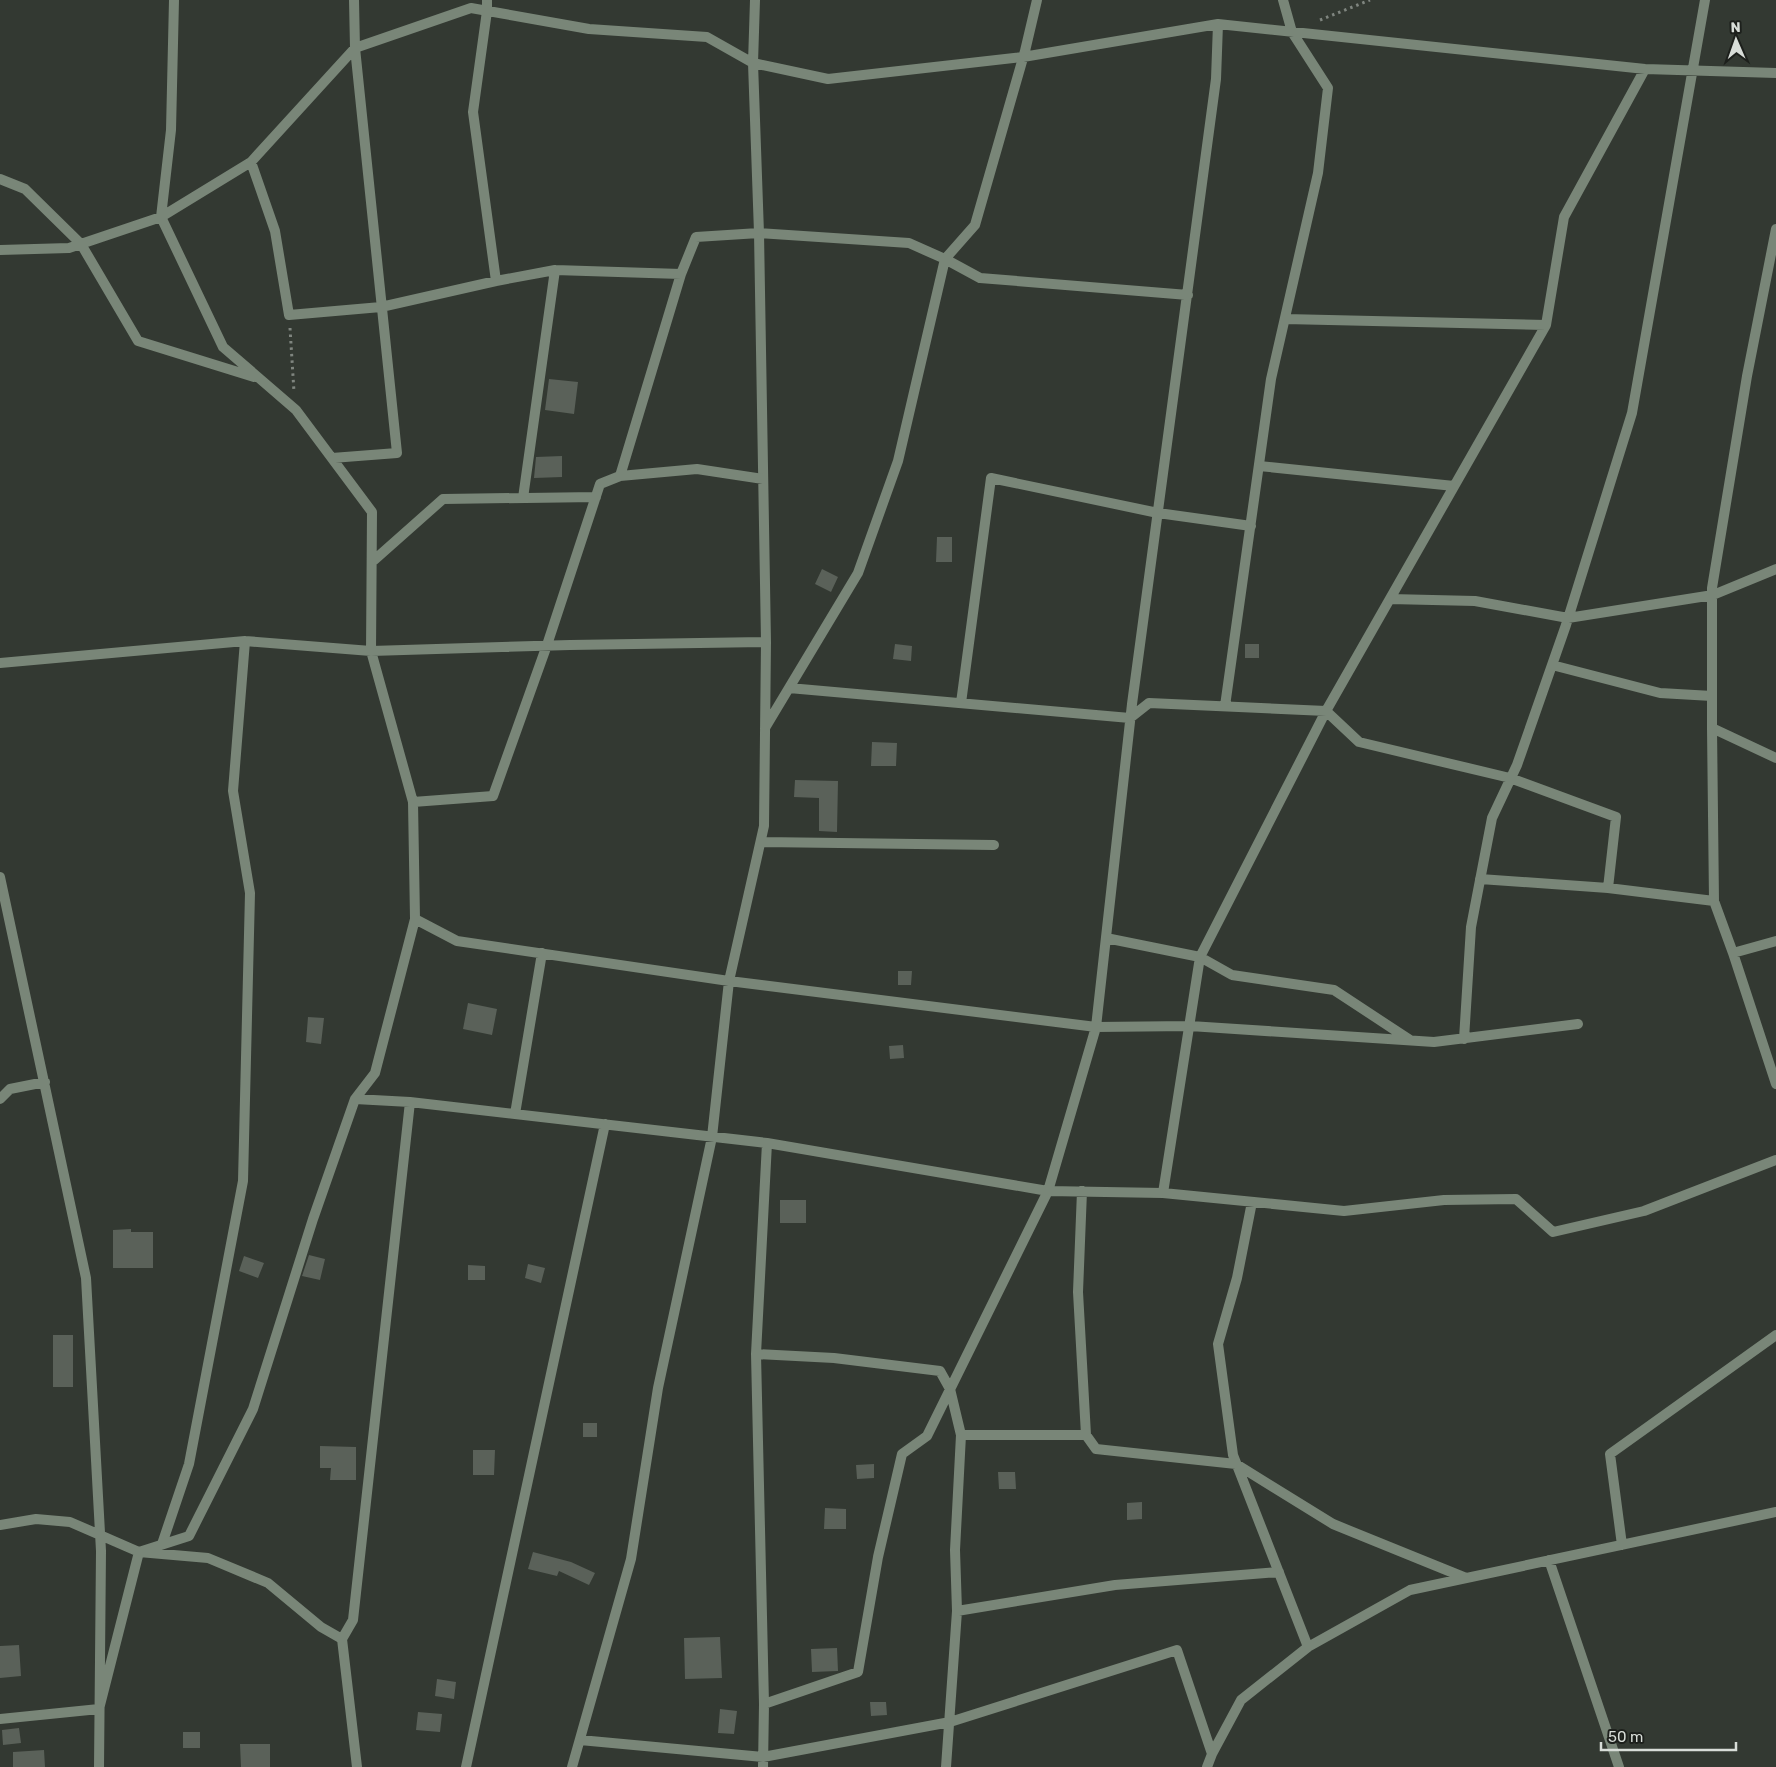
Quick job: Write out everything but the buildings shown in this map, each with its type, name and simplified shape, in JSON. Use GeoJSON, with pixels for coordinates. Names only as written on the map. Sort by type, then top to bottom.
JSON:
{"type":"FeatureCollection","features":[{"type":"Feature","properties":{"kind":"street"},"geometry":{"type":"LineString","coordinates":[[140,1552],[188,1536],[253,1408],[313,1219],[355,1099],[375,1074],[415,919],[413,802],[371,652],[372,512],[296,410],[223,347],[161,217],[171,130],[174,0]]}},
{"type":"Feature","properties":{"kind":"street"},"geometry":{"type":"LineString","coordinates":[[332,458],[397,453],[355,48],[354,0]]}},
{"type":"Feature","properties":{"kind":"street"},"geometry":{"type":"LineString","coordinates":[[572,1767],[631,1559],[658,1388],[712,1137],[729,980],[764,826],[766,642],[759,233],[753,63],[754,0]]}},
{"type":"Feature","properties":{"kind":"street"},"geometry":{"type":"LineString","coordinates":[[765,729],[858,573],[898,461],[945,259],[975,225],[1023,57],[1037,0]]}},
{"type":"Feature","properties":{"kind":"street"},"geometry":{"type":"LineString","coordinates":[[1225,706],[1271,379],[1318,173],[1328,88],[1292,32],[1283,0]]}},
{"type":"Feature","properties":{"kind":"street"},"geometry":{"type":"LineString","coordinates":[[1464,1039],[1471,927],[1492,818],[1510,778],[1552,665],[1632,413],[1705,0]]}},
{"type":"Feature","properties":{"kind":"street"},"geometry":{"type":"LineString","coordinates":[[487,5],[473,112],[496,281]]}},
{"type":"Feature","properties":{"kind":"street"},"geometry":{"type":"LineString","coordinates":[[0,250],[69,248],[161,217],[251,162],[355,48],[471,8],[487,5],[589,29],[707,37],[753,63],[828,79],[1023,57],[1218,24],[1645,69],[1776,73]]}},
{"type":"Feature","properties":{"kind":"street"},"geometry":{"type":"LineString","coordinates":[[764,1704],[858,1672],[878,1557],[902,1454],[927,1436],[1048,1190],[1096,1027],[1130,718],[1216,79],[1218,24]]}},
{"type":"Feature","properties":{"kind":"street"},"geometry":{"type":"LineString","coordinates":[[1163,1193],[1200,957],[1326,711],[1546,324],[1564,217],[1645,69]]}},
{"type":"Feature","properties":{"kind":"street"},"geometry":{"type":"LineString","coordinates":[[251,162],[275,231],[289,315],[381,306],[555,270],[681,274]]}},
{"type":"Feature","properties":{"kind":"street"},"geometry":{"type":"LineString","coordinates":[[0,179],[25,189],[81,244],[138,341],[259,378]]}},
{"type":"Feature","properties":{"kind":"street"},"geometry":{"type":"LineString","coordinates":[[1776,229],[1747,376],[1714,578],[1712,696],[1714,902],[1733,953],[1776,1084]]}},
{"type":"Feature","properties":{"kind":"street"},"geometry":{"type":"LineString","coordinates":[[620,476],[681,274],[696,237],[759,233],[909,243],[945,259],[980,278],[1188,295]]}},
{"type":"Feature","properties":{"kind":"street"},"geometry":{"type":"LineString","coordinates":[[523,498],[555,270]]}},
{"type":"Feature","properties":{"kind":"street"},"geometry":{"type":"LineString","coordinates":[[1285,319],[1546,324]]}},
{"type":"Feature","properties":{"kind":"street"},"geometry":{"type":"LineString","coordinates":[[1259,466],[1454,486]]}},
{"type":"Feature","properties":{"kind":"street"},"geometry":{"type":"LineString","coordinates":[[413,802],[493,796],[600,484],[620,476],[697,469],[763,479]]}},
{"type":"Feature","properties":{"kind":"street"},"geometry":{"type":"LineString","coordinates":[[961,703],[991,478],[1158,513],[1251,526]]}},
{"type":"Feature","properties":{"kind":"street"},"geometry":{"type":"LineString","coordinates":[[372,562],[444,499],[596,497]]}},
{"type":"Feature","properties":{"kind":"street"},"geometry":{"type":"LineString","coordinates":[[1390,599],[1475,601],[1568,618],[1713,595],[1776,568]]}},
{"type":"Feature","properties":{"kind":"street"},"geometry":{"type":"LineString","coordinates":[[0,663],[244,641],[371,652],[546,645],[766,642]]}},
{"type":"Feature","properties":{"kind":"street"},"geometry":{"type":"LineString","coordinates":[[162,1544],[189,1464],[243,1182],[250,893],[233,791],[244,641]]}},
{"type":"Feature","properties":{"kind":"street"},"geometry":{"type":"LineString","coordinates":[[1552,665],[1660,693],[1712,696]]}},
{"type":"Feature","properties":{"kind":"street"},"geometry":{"type":"LineString","coordinates":[[789,688],[1130,718],[1149,703],[1326,711],[1359,742],[1510,778],[1616,817],[1608,888]]}},
{"type":"Feature","properties":{"kind":"street"},"geometry":{"type":"LineString","coordinates":[[1712,728],[1776,758]]}},
{"type":"Feature","properties":{"kind":"street"},"geometry":{"type":"LineString","coordinates":[[761,842],[994,844]]}},
{"type":"Feature","properties":{"kind":"street"},"geometry":{"type":"LineString","coordinates":[[0,877],[2,898],[86,1278],[100,1534],[99,1767]]}},
{"type":"Feature","properties":{"kind":"street"},"geometry":{"type":"LineString","coordinates":[[1480,879],[1608,888],[1714,902]]}},
{"type":"Feature","properties":{"kind":"street"},"geometry":{"type":"LineString","coordinates":[[415,919],[457,941],[729,980],[1096,1027],[1190,1026],[1434,1042],[1578,1024]]}},
{"type":"Feature","properties":{"kind":"street"},"geometry":{"type":"LineString","coordinates":[[1106,938],[1200,957],[1232,975],[1334,990],[1410,1041]]}},
{"type":"Feature","properties":{"kind":"street"},"geometry":{"type":"LineString","coordinates":[[1733,953],[1776,941]]}},
{"type":"Feature","properties":{"kind":"street"},"geometry":{"type":"LineString","coordinates":[[515,1114],[542,953]]}},
{"type":"Feature","properties":{"kind":"street"},"geometry":{"type":"LineString","coordinates":[[0,1099],[10,1089],[44,1082]]}},
{"type":"Feature","properties":{"kind":"street"},"geometry":{"type":"LineString","coordinates":[[355,1099],[410,1102],[768,1143],[1048,1190],[1163,1193],[1344,1211],[1444,1200],[1516,1199],[1553,1232],[1644,1211],[1776,1160]]}},
{"type":"Feature","properties":{"kind":"street"},"geometry":{"type":"LineString","coordinates":[[358,1767],[342,1639],[353,1620],[410,1102]]}},
{"type":"Feature","properties":{"kind":"street"},"geometry":{"type":"LineString","coordinates":[[466,1767],[605,1124]]}},
{"type":"Feature","properties":{"kind":"street"},"geometry":{"type":"LineString","coordinates":[[763,1762],[764,1704],[756,1354],[768,1143]]}},
{"type":"Feature","properties":{"kind":"street"},"geometry":{"type":"LineString","coordinates":[[1082,1191],[1078,1292],[1086,1435],[1096,1449],[1236,1464],[1333,1524],[1466,1578]]}},
{"type":"Feature","properties":{"kind":"street"},"geometry":{"type":"LineString","coordinates":[[1252,1202],[1237,1278],[1218,1344],[1233,1455],[1308,1647]]}},
{"type":"Feature","properties":{"kind":"street"},"geometry":{"type":"LineString","coordinates":[[1622,1545],[1610,1454],[1776,1335]]}},
{"type":"Feature","properties":{"kind":"street"},"geometry":{"type":"LineString","coordinates":[[756,1354],[834,1358],[940,1371],[950,1389],[961,1435],[955,1550],[957,1611],[946,1767]]}},
{"type":"Feature","properties":{"kind":"street"},"geometry":{"type":"LineString","coordinates":[[961,1435],[1086,1435]]}},
{"type":"Feature","properties":{"kind":"street"},"geometry":{"type":"LineString","coordinates":[[1207,1767],[1241,1700],[1308,1647],[1410,1590],[1776,1512]]}},
{"type":"Feature","properties":{"kind":"street"},"geometry":{"type":"LineString","coordinates":[[0,1525],[36,1520],[70,1522],[140,1552],[208,1558],[268,1583],[321,1627],[342,1639]]}},
{"type":"Feature","properties":{"kind":"street"},"geometry":{"type":"LineString","coordinates":[[100,1709],[140,1552]]}},
{"type":"Feature","properties":{"kind":"street"},"geometry":{"type":"LineString","coordinates":[[1549,1560],[1620,1767]]}},
{"type":"Feature","properties":{"kind":"street"},"geometry":{"type":"LineString","coordinates":[[957,1611],[1115,1585],[1279,1572]]}},
{"type":"Feature","properties":{"kind":"street"},"geometry":{"type":"LineString","coordinates":[[580,1740],[763,1762],[950,1722],[1177,1650],[1212,1754]]}},
{"type":"Feature","properties":{"kind":"street"},"geometry":{"type":"LineString","coordinates":[[0,1719],[100,1709]]}},
{"type":"Feature","properties":{"kind":"path"},"geometry":{"type":"LineString","coordinates":[[1318,21],[1370,0]]}},
{"type":"Feature","properties":{"kind":"path"},"geometry":{"type":"LineString","coordinates":[[289,315],[296,410]]}}]}
